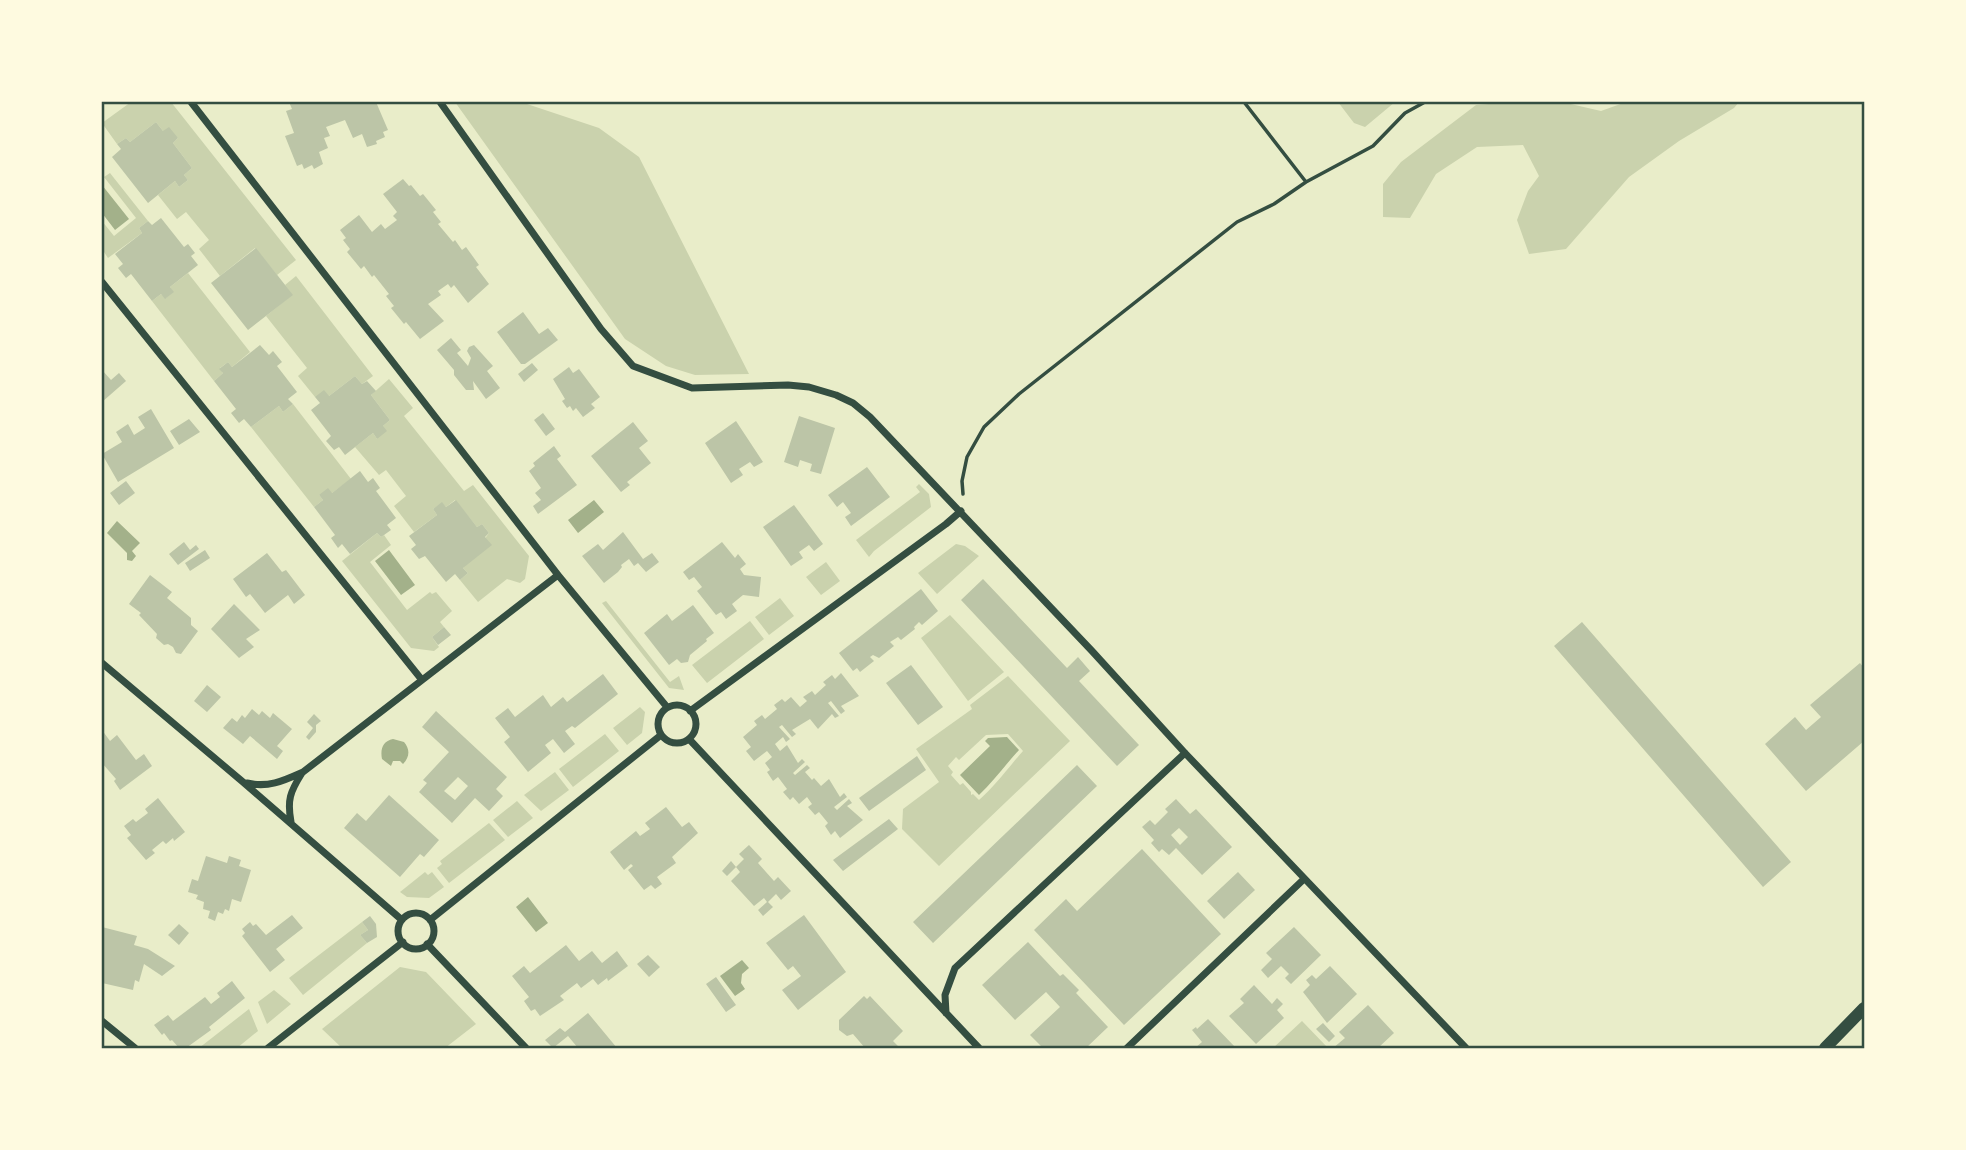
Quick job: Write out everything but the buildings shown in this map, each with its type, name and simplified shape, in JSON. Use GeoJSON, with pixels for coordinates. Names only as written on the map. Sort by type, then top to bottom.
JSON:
{"type":"FeatureCollection","features":[{"type":"Feature","properties":{"kind":"street"},"geometry":{"type":"LineString","coordinates":[[191,102],[558,575],[667,707]]}},
{"type":"Feature","properties":{"kind":"street"},"geometry":{"type":"LineString","coordinates":[[440,102],[601,330],[634,366],[692,388],[788,385],[809,387],[853,403],[870,417],[961,511],[1185,753],[1466,1048]]}},
{"type":"Feature","properties":{"kind":"street"},"geometry":{"type":"LineString","coordinates":[[102,282],[422,680]]}},
{"type":"Feature","properties":{"kind":"street"},"geometry":{"type":"LineString","coordinates":[[690,711],[961,511]]}},
{"type":"Feature","properties":{"kind":"street"},"geometry":{"type":"LineString","coordinates":[[243,782],[263,786],[284,781],[303,772],[558,575]]}},
{"type":"Feature","properties":{"kind":"street"},"geometry":{"type":"LineString","coordinates":[[102,663],[402,920]]}},
{"type":"Feature","properties":{"kind":"street"},"geometry":{"type":"LineString","coordinates":[[679,705],[690,711],[695,722],[693,734],[689,738],[677,743],[661,735],[657,723],[662,711],[667,707],[679,705]]}},
{"type":"Feature","properties":{"kind":"street"},"geometry":{"type":"LineString","coordinates":[[430,920],[661,735]]}},
{"type":"Feature","properties":{"kind":"street"},"geometry":{"type":"LineString","coordinates":[[689,738],[979,1048]]}},
{"type":"Feature","properties":{"kind":"street"},"geometry":{"type":"LineString","coordinates":[[946,1013],[945,995],[955,968],[1185,753]]}},
{"type":"Feature","properties":{"kind":"street"},"geometry":{"type":"LineString","coordinates":[[290,822],[288,804],[303,772]]}},
{"type":"Feature","properties":{"kind":"street"},"geometry":{"type":"LineString","coordinates":[[1127,1048],[1304,879]]}},
{"type":"Feature","properties":{"kind":"street"},"geometry":{"type":"LineString","coordinates":[[420,913],[430,920],[434,933],[428,944],[412,948],[403,942],[398,931],[407,915],[420,913]]}},
{"type":"Feature","properties":{"kind":"street"},"geometry":{"type":"LineString","coordinates":[[268,1048],[403,942]]}},
{"type":"Feature","properties":{"kind":"street"},"geometry":{"type":"LineString","coordinates":[[428,944],[526,1048]]}},
{"type":"Feature","properties":{"kind":"street"},"geometry":{"type":"LineString","coordinates":[[1825,1048],[1864,1008]]}},
{"type":"Feature","properties":{"kind":"street"},"geometry":{"type":"LineString","coordinates":[[102,1021],[135,1048]]}},
{"type":"Feature","properties":{"kind":"path"},"geometry":{"type":"LineString","coordinates":[[1244,102],[1306,182]]}},
{"type":"Feature","properties":{"kind":"path"},"geometry":{"type":"LineString","coordinates":[[961,511],[967,500],[961,492],[967,457],[984,427],[1019,394],[1237,222],[1275,204],[1306,182],[1373,146],[1405,113],[1425,102]]}},
{"type":"Feature","properties":{"kind":"shaded area"},"geometry":{"type":"Polygon","coordinates":[[[131,102],[171,102],[296,260],[277,275],[255,248],[220,276],[199,249],[209,240],[186,212],[177,219],[158,195],[175,181],[179,187],[188,180],[184,175],[192,168],[173,143],[178,138],[163,131],[156,122],[130,142],[126,138],[117,144],[102,123],[131,102]]]}},
{"type":"Feature","properties":{"kind":"shaded area"},"geometry":{"type":"Polygon","coordinates":[[[455,102],[521,102],[599,128],[639,157],[749,374],[695,375],[666,366],[625,339],[455,102]]]}},
{"type":"Feature","properties":{"kind":"shaded area"},"geometry":{"type":"Polygon","coordinates":[[[1338,102],[1395,102],[1365,127],[1354,123],[1338,102]]]}},
{"type":"Feature","properties":{"kind":"shaded area"},"geometry":{"type":"Polygon","coordinates":[[[1562,102],[1601,111],[1626,102],[1739,102],[1734,108],[1679,141],[1629,177],[1566,249],[1529,254],[1517,220],[1528,191],[1539,176],[1523,145],[1477,147],[1436,174],[1410,218],[1383,217],[1383,184],[1401,162],[1476,105],[1562,102]]]}},
{"type":"Feature","properties":{"kind":"shaded area"},"geometry":{"type":"Polygon","coordinates":[[[110,173],[148,221],[139,228],[142,233],[108,258],[102,249],[102,221],[114,236],[136,218],[104,177],[110,173]]]}},
{"type":"Feature","properties":{"kind":"shaded area"},"geometry":{"type":"Polygon","coordinates":[[[102,185],[129,219],[115,230],[102,213],[102,185]]]}},
{"type":"Feature","properties":{"kind":"shaded area"},"geometry":{"type":"Polygon","coordinates":[[[188,273],[250,352],[232,367],[228,362],[220,368],[223,373],[214,381],[152,301],[161,294],[166,298],[173,292],[170,287],[188,273]]]}},
{"type":"Feature","properties":{"kind":"shaded area"},"geometry":{"type":"Polygon","coordinates":[[[296,276],[373,376],[362,384],[355,376],[329,396],[315,397],[298,376],[307,368],[266,316],[292,295],[285,285],[296,276]]]}},
{"type":"Feature","properties":{"kind":"shaded area"},"geometry":{"type":"Polygon","coordinates":[[[389,379],[413,408],[404,416],[464,491],[473,485],[529,556],[525,579],[520,583],[507,579],[478,602],[460,580],[468,573],[463,568],[489,533],[482,524],[477,527],[455,500],[446,507],[442,503],[433,509],[437,515],[414,532],[394,506],[406,496],[386,470],[379,475],[355,447],[373,433],[377,439],[383,426],[390,420],[371,395],[389,379]]]}},
{"type":"Feature","properties":{"kind":"shaded area"},"geometry":{"type":"Polygon","coordinates":[[[293,404],[351,479],[332,493],[319,495],[323,500],[314,507],[251,427],[279,406],[283,412],[293,404]]]}},
{"type":"Feature","properties":{"kind":"shaded area"},"geometry":{"type":"Polygon","coordinates":[[[919,484],[929,494],[931,507],[869,557],[856,540],[920,492],[916,487],[919,484]]]}},
{"type":"Feature","properties":{"kind":"shaded area"},"geometry":{"type":"Polygon","coordinates":[[[594,500],[604,512],[578,533],[568,520],[594,500]]]}},
{"type":"Feature","properties":{"kind":"shaded area"},"geometry":{"type":"Polygon","coordinates":[[[117,521],[140,543],[132,551],[136,556],[132,561],[127,560],[127,553],[107,533],[117,521]]]}},
{"type":"Feature","properties":{"kind":"shaded area"},"geometry":{"type":"Polygon","coordinates":[[[377,533],[381,537],[384,535],[391,545],[370,562],[407,610],[430,592],[436,592],[452,611],[440,622],[444,627],[432,637],[439,647],[434,651],[411,648],[342,561],[377,533]]]}},
{"type":"Feature","properties":{"kind":"shaded area"},"geometry":{"type":"Polygon","coordinates":[[[956,544],[965,546],[979,556],[937,594],[918,573],[956,544]]]}},
{"type":"Feature","properties":{"kind":"shaded area"},"geometry":{"type":"Polygon","coordinates":[[[389,550],[415,585],[401,595],[375,561],[389,550]]]}},
{"type":"Feature","properties":{"kind":"shaded area"},"geometry":{"type":"Polygon","coordinates":[[[826,562],[840,581],[821,595],[806,577],[826,562]]]}},
{"type":"Feature","properties":{"kind":"shaded area"},"geometry":{"type":"Polygon","coordinates":[[[780,598],[794,616],[769,635],[755,617],[780,598]]]}},
{"type":"Feature","properties":{"kind":"shaded area"},"geometry":{"type":"Polygon","coordinates":[[[606,601],[670,682],[679,676],[684,690],[669,688],[602,603],[606,601]]]}},
{"type":"Feature","properties":{"kind":"shaded area"},"geometry":{"type":"Polygon","coordinates":[[[950,615],[1004,672],[968,701],[921,638],[950,615]]]}},
{"type":"Feature","properties":{"kind":"shaded area"},"geometry":{"type":"Polygon","coordinates":[[[750,621],[764,639],[707,683],[692,665],[750,621]]]}},
{"type":"Feature","properties":{"kind":"shaded area"},"geometry":{"type":"Polygon","coordinates":[[[1008,676],[1070,741],[939,866],[902,829],[903,809],[939,782],[916,749],[972,709],[970,705],[1008,676]],[[1008,734],[986,735],[959,760],[956,757],[948,766],[953,772],[951,775],[960,785],[963,783],[971,795],[979,800],[1023,751],[1008,734]]]}},
{"type":"Feature","properties":{"kind":"shaded area"},"geometry":{"type":"Polygon","coordinates":[[[640,707],[645,712],[642,733],[627,745],[613,728],[640,707]]]}},
{"type":"Feature","properties":{"kind":"shaded area"},"geometry":{"type":"Polygon","coordinates":[[[605,734],[619,751],[573,787],[559,769],[605,734]]]}},
{"type":"Feature","properties":{"kind":"shaded area"},"geometry":{"type":"Polygon","coordinates":[[[1007,737],[1019,750],[979,795],[960,775],[990,746],[985,741],[988,738],[1007,737]]]}},
{"type":"Feature","properties":{"kind":"shaded area"},"geometry":{"type":"Polygon","coordinates":[[[393,739],[404,742],[408,753],[403,764],[393,761],[391,766],[382,759],[381,752],[383,746],[393,739]]]}},
{"type":"Feature","properties":{"kind":"shaded area"},"geometry":{"type":"Polygon","coordinates":[[[555,772],[569,790],[541,811],[524,795],[555,772]]]}},
{"type":"Feature","properties":{"kind":"shaded area"},"geometry":{"type":"Polygon","coordinates":[[[517,801],[533,818],[508,837],[493,820],[517,801]]]}},
{"type":"Feature","properties":{"kind":"shaded area"},"geometry":{"type":"Polygon","coordinates":[[[489,823],[505,840],[449,883],[437,868],[442,864],[440,861],[489,823]]]}},
{"type":"Feature","properties":{"kind":"shaded area"},"geometry":{"type":"Polygon","coordinates":[[[425,872],[428,875],[432,872],[444,887],[429,898],[407,897],[400,892],[425,872]]]}},
{"type":"Feature","properties":{"kind":"shaded area"},"geometry":{"type":"Polygon","coordinates":[[[528,897],[548,923],[536,932],[516,907],[528,897]]]}},
{"type":"Feature","properties":{"kind":"shaded area"},"geometry":{"type":"Polygon","coordinates":[[[362,922],[368,930],[360,935],[367,943],[303,995],[289,978],[362,922]]]}},
{"type":"Feature","properties":{"kind":"shaded area"},"geometry":{"type":"Polygon","coordinates":[[[742,960],[749,968],[742,974],[741,983],[745,989],[735,996],[720,976],[742,960]]]}},
{"type":"Feature","properties":{"kind":"shaded area"},"geometry":{"type":"Polygon","coordinates":[[[400,967],[426,972],[476,1024],[445,1048],[342,1048],[322,1029],[400,967]]]}},
{"type":"Feature","properties":{"kind":"shaded area"},"geometry":{"type":"Polygon","coordinates":[[[274,990],[291,1004],[267,1024],[258,1002],[274,990]]]}},
{"type":"Feature","properties":{"kind":"shaded area"},"geometry":{"type":"Polygon","coordinates":[[[249,1009],[258,1031],[237,1048],[199,1048],[249,1009]]]}},
{"type":"Feature","properties":{"kind":"shaded area"},"geometry":{"type":"Polygon","coordinates":[[[1302,1021],[1328,1048],[1273,1048],[1302,1021]]]}}]}
